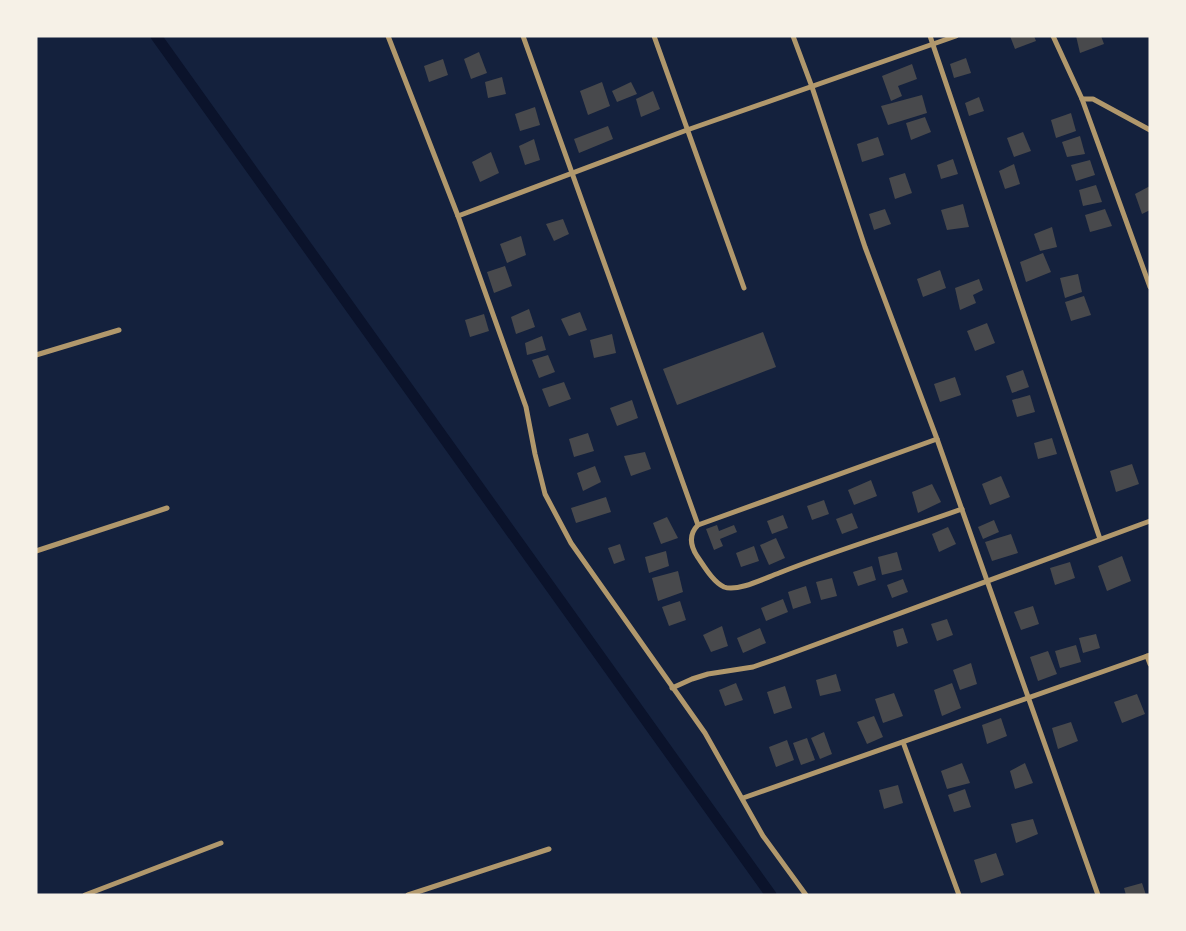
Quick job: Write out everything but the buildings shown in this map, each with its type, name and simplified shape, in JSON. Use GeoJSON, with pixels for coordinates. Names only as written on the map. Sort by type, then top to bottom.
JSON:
{"type":"FeatureCollection","features":[{"type":"Feature","properties":{"kind":"street"},"geometry":{"type":"LineString","coordinates":[[388,36],[458,216],[526,407],[545,494],[571,542],[705,733],[744,798],[763,836],[806,895]]}},
{"type":"Feature","properties":{"kind":"street"},"geometry":{"type":"LineString","coordinates":[[523,36],[698,525]]}},
{"type":"Feature","properties":{"kind":"street"},"geometry":{"type":"LineString","coordinates":[[654,36],[744,288]]}},
{"type":"Feature","properties":{"kind":"street"},"geometry":{"type":"LineString","coordinates":[[794,36],[865,247],[937,439],[1098,895]]}},
{"type":"Feature","properties":{"kind":"street"},"geometry":{"type":"LineString","coordinates":[[930,36],[1100,540]]}},
{"type":"Feature","properties":{"kind":"street"},"geometry":{"type":"LineString","coordinates":[[458,216],[687,130],[956,36]]}},
{"type":"Feature","properties":{"kind":"street"},"geometry":{"type":"LineString","coordinates":[[1053,36],[1082,98],[1150,287]]}},
{"type":"Feature","properties":{"kind":"street"},"geometry":{"type":"LineString","coordinates":[[1082,98],[1093,99],[1150,130]]}},
{"type":"Feature","properties":{"kind":"street"},"geometry":{"type":"LineString","coordinates":[[36,355],[120,330]]}},
{"type":"Feature","properties":{"kind":"street"},"geometry":{"type":"LineString","coordinates":[[937,439],[698,525],[692,531],[691,538],[696,554],[716,581],[726,588],[740,587],[962,509]]}},
{"type":"Feature","properties":{"kind":"street"},"geometry":{"type":"LineString","coordinates":[[36,551],[167,508]]}},
{"type":"Feature","properties":{"kind":"street"},"geometry":{"type":"LineString","coordinates":[[672,688],[708,674],[753,667],[1150,521]]}},
{"type":"Feature","properties":{"kind":"street"},"geometry":{"type":"LineString","coordinates":[[744,798],[1148,656],[1150,664]]}},
{"type":"Feature","properties":{"kind":"street"},"geometry":{"type":"LineString","coordinates":[[903,742],[958,895]]}},
{"type":"Feature","properties":{"kind":"street"},"geometry":{"type":"LineString","coordinates":[[85,895],[221,844]]}},
{"type":"Feature","properties":{"kind":"street"},"geometry":{"type":"LineString","coordinates":[[408,895],[549,848]]}},
{"type":"Feature","properties":{"kind":"waterway"},"geometry":{"type":"LineString","coordinates":[[156,36],[771,895]]}}]}
